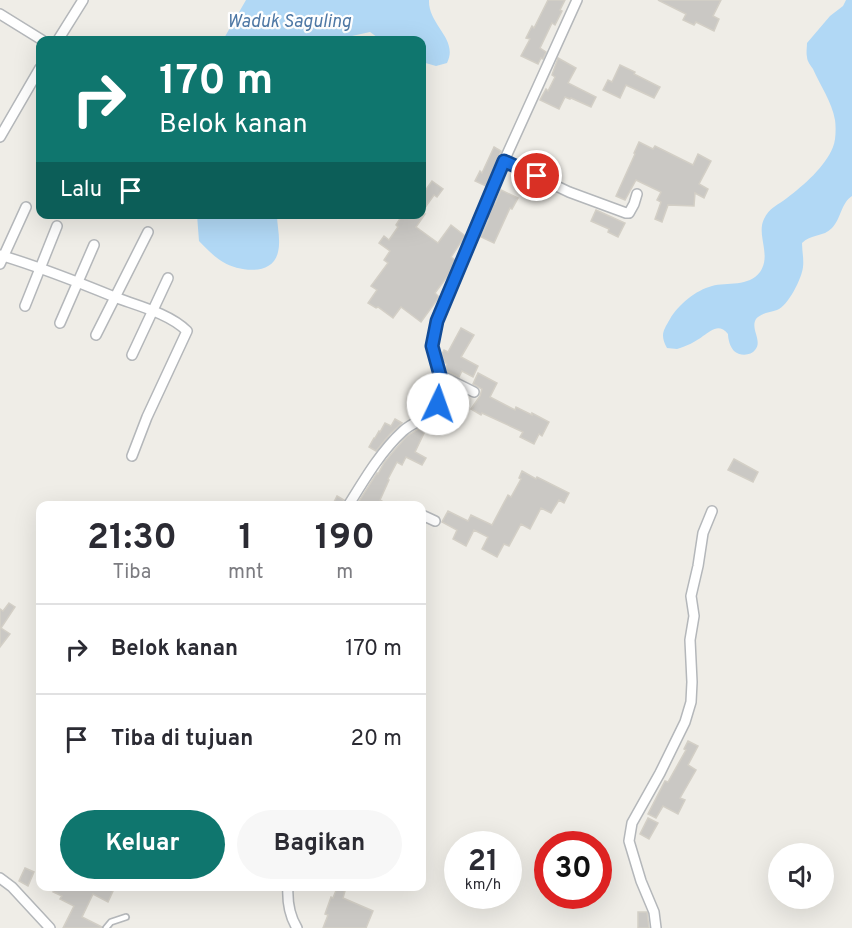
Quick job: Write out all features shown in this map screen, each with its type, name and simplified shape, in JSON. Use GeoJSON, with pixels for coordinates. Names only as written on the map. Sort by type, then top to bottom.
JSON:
{"type":"FeatureCollection","features":[{"type":"Feature","properties":{"kind":"street"},"geometry":{"type":"LineString","coordinates":[[60,36],[83,0]]}},
{"type":"Feature","properties":{"kind":"street"},"geometry":{"type":"LineString","coordinates":[[351,501],[384,453],[403,431],[415,422],[427,418],[438,404],[441,387],[440,375],[432,346],[437,321],[504,161],[577,0]]}},
{"type":"Feature","properties":{"kind":"street"},"geometry":{"type":"LineString","coordinates":[[0,14],[36,36]]}},
{"type":"Feature","properties":{"kind":"street"},"geometry":{"type":"LineString","coordinates":[[0,137],[36,75]]}},
{"type":"Feature","properties":{"kind":"street"},"geometry":{"type":"LineString","coordinates":[[504,161],[569,192],[626,213],[632,211],[637,194]]}},
{"type":"Feature","properties":{"kind":"street"},"geometry":{"type":"LineString","coordinates":[[26,207],[1,258],[40,267],[179,323],[187,331],[147,417],[132,456]]}},
{"type":"Feature","properties":{"kind":"street"},"geometry":{"type":"LineString","coordinates":[[25,306],[57,226]]}},
{"type":"Feature","properties":{"kind":"street"},"geometry":{"type":"LineString","coordinates":[[96,335],[148,232]]}},
{"type":"Feature","properties":{"kind":"street"},"geometry":{"type":"LineString","coordinates":[[60,323],[94,245]]}},
{"type":"Feature","properties":{"kind":"street"},"geometry":{"type":"LineString","coordinates":[[132,355],[168,278]]}},
{"type":"Feature","properties":{"kind":"street"},"geometry":{"type":"LineString","coordinates":[[440,375],[474,392]]}},
{"type":"Feature","properties":{"kind":"street"},"geometry":{"type":"LineString","coordinates":[[656,928],[654,912],[641,881],[629,841],[632,823],[685,722],[691,702],[690,640],[694,616],[691,596],[703,533],[712,511]]}},
{"type":"Feature","properties":{"kind":"street"},"geometry":{"type":"LineString","coordinates":[[426,517],[435,521]]}},
{"type":"Feature","properties":{"kind":"street"},"geometry":{"type":"LineString","coordinates":[[0,878],[12,887],[50,928]]}},
{"type":"Feature","properties":{"kind":"street"},"geometry":{"type":"LineString","coordinates":[[288,891],[291,918],[297,928]]}},
{"type":"Feature","properties":{"kind":"lane"},"geometry":{"type":"LineString","coordinates":[[106,928],[111,922],[126,917]]}},
{"type":"Feature","properties":{"kind":"water","name":"Waduk Saguling"},"geometry":{"type":"Polygon","coordinates":[[[246,0],[429,0],[433,17],[446,39],[450,54],[447,63],[436,66],[426,63],[426,36],[376,36],[370,32],[352,36],[225,36],[246,0]]]}},
{"type":"Feature","properties":{"kind":"water"},"geometry":{"type":"Polygon","coordinates":[[[846,0],[852,0],[852,196],[829,231],[802,243],[803,267],[797,284],[786,303],[777,310],[763,314],[756,319],[754,327],[758,343],[753,352],[745,355],[736,353],[730,345],[728,334],[719,328],[684,347],[667,348],[663,336],[664,330],[673,314],[688,299],[712,286],[750,280],[760,272],[765,259],[762,225],[766,215],[807,181],[833,147],[835,120],[829,100],[808,60],[807,43],[830,16],[843,6],[846,0]]]}},
{"type":"Feature","properties":{"kind":"water"},"geometry":{"type":"Polygon","coordinates":[[[197,219],[277,219],[278,252],[275,260],[263,268],[247,270],[230,265],[213,255],[199,241],[197,219]]]}},
{"type":"Feature","properties":{"kind":"building"},"geometry":{"type":"Polygon","coordinates":[[[548,0],[565,0],[555,25],[552,23],[540,48],[546,52],[538,64],[521,56],[530,39],[526,38],[532,26],[534,28],[548,0]]]}},
{"type":"Feature","properties":{"kind":"building"},"geometry":{"type":"Polygon","coordinates":[[[658,0],[721,0],[713,16],[719,19],[714,31],[696,22],[694,25],[683,20],[686,14],[658,0]]]}},
{"type":"Feature","properties":{"kind":"building"},"geometry":{"type":"Polygon","coordinates":[[[558,58],[576,68],[568,83],[596,97],[591,107],[565,97],[559,109],[540,100],[555,77],[552,75],[558,58]]]}},
{"type":"Feature","properties":{"kind":"building"},"geometry":{"type":"Polygon","coordinates":[[[620,65],[660,87],[654,98],[626,85],[620,98],[603,90],[608,80],[612,82],[620,65]]]}},
{"type":"Feature","properties":{"kind":"building"},"geometry":{"type":"Polygon","coordinates":[[[639,142],[653,149],[655,146],[693,165],[698,154],[711,161],[699,184],[708,189],[704,198],[695,193],[694,206],[668,205],[662,222],[655,219],[661,202],[657,200],[661,192],[636,180],[625,200],[616,196],[639,142]]]}},
{"type":"Feature","properties":{"kind":"building"},"geometry":{"type":"Polygon","coordinates":[[[494,147],[501,151],[486,186],[475,181],[480,171],[482,173],[494,147]]]}},
{"type":"Feature","properties":{"kind":"building"},"geometry":{"type":"Polygon","coordinates":[[[432,181],[443,189],[437,197],[434,195],[426,206],[426,189],[432,181]]]}},
{"type":"Feature","properties":{"kind":"building"},"geometry":{"type":"Polygon","coordinates":[[[501,190],[518,198],[512,209],[510,208],[494,243],[481,237],[489,219],[487,218],[501,190]]]}},
{"type":"Feature","properties":{"kind":"building"},"geometry":{"type":"Polygon","coordinates":[[[596,210],[625,223],[618,237],[608,232],[609,229],[591,221],[596,210]]]}},
{"type":"Feature","properties":{"kind":"building"},"geometry":{"type":"Polygon","coordinates":[[[400,219],[422,219],[416,227],[438,243],[451,225],[465,236],[451,257],[455,260],[449,274],[435,293],[439,297],[421,322],[401,307],[393,318],[368,303],[377,290],[371,286],[388,263],[384,260],[390,251],[379,243],[384,236],[389,240],[398,227],[396,225],[400,219]]]}},
{"type":"Feature","properties":{"kind":"building"},"geometry":{"type":"Polygon","coordinates":[[[461,328],[474,335],[461,357],[478,366],[473,377],[462,371],[459,377],[445,370],[447,364],[441,356],[444,350],[448,352],[461,328]]]}},
{"type":"Feature","properties":{"kind":"building"},"geometry":{"type":"Polygon","coordinates":[[[478,373],[497,383],[490,397],[515,410],[516,407],[549,422],[542,436],[539,434],[534,444],[520,437],[523,432],[471,409],[482,389],[473,384],[478,373]]]}},
{"type":"Feature","properties":{"kind":"building"},"geometry":{"type":"Polygon","coordinates":[[[395,419],[402,423],[376,451],[369,447],[385,423],[391,426],[395,419]]]}},
{"type":"Feature","properties":{"kind":"building"},"geometry":{"type":"Polygon","coordinates":[[[420,428],[425,431],[415,452],[426,458],[422,465],[406,457],[402,465],[397,462],[388,479],[380,500],[382,501],[359,501],[384,463],[407,436],[420,428]]]}},
{"type":"Feature","properties":{"kind":"building"},"geometry":{"type":"Polygon","coordinates":[[[734,459],[758,472],[753,482],[728,470],[734,459]]]}},
{"type":"Feature","properties":{"kind":"building"},"geometry":{"type":"Polygon","coordinates":[[[522,471],[569,493],[564,503],[559,500],[551,513],[541,508],[530,529],[521,524],[509,546],[504,544],[497,557],[482,549],[488,537],[474,530],[466,546],[453,539],[457,530],[442,522],[448,511],[468,521],[471,515],[492,525],[508,495],[511,497],[521,479],[519,478],[522,471]]]}},
{"type":"Feature","properties":{"kind":"building"},"geometry":{"type":"Polygon","coordinates":[[[337,496],[344,500],[344,501],[334,501],[337,496]]]}},
{"type":"Feature","properties":{"kind":"building"},"geometry":{"type":"Polygon","coordinates":[[[9,603],[15,607],[1,628],[10,634],[0,647],[0,609],[3,611],[9,603]]]}},
{"type":"Feature","properties":{"kind":"building"},"geometry":{"type":"Polygon","coordinates":[[[688,741],[698,746],[688,765],[696,770],[680,798],[685,800],[678,814],[663,806],[656,818],[648,814],[665,781],[668,782],[686,750],[684,749],[688,741]]]}},
{"type":"Feature","properties":{"kind":"building"},"geometry":{"type":"Polygon","coordinates":[[[648,818],[658,823],[649,839],[640,834],[648,818]]]}},
{"type":"Feature","properties":{"kind":"building"},"geometry":{"type":"Polygon","coordinates":[[[25,868],[34,872],[28,886],[19,881],[25,868]]]}},
{"type":"Feature","properties":{"kind":"building"},"geometry":{"type":"Polygon","coordinates":[[[113,891],[108,902],[93,894],[82,917],[102,928],[63,928],[74,906],[60,899],[62,896],[53,892],[113,891]]]}},
{"type":"Feature","properties":{"kind":"building"},"geometry":{"type":"Polygon","coordinates":[[[336,891],[345,891],[343,898],[373,911],[366,928],[323,928],[328,915],[325,914],[331,897],[333,898],[336,891]]]}},
{"type":"Feature","properties":{"kind":"building"},"geometry":{"type":"Polygon","coordinates":[[[638,912],[647,912],[649,928],[638,928],[638,912]]]}},
{"type":"Feature","properties":{"kind":"route"},"geometry":{"type":"LineString","coordinates":[[438,404],[441,387],[440,375],[432,346],[437,321],[504,161],[537,176]]}}]}
